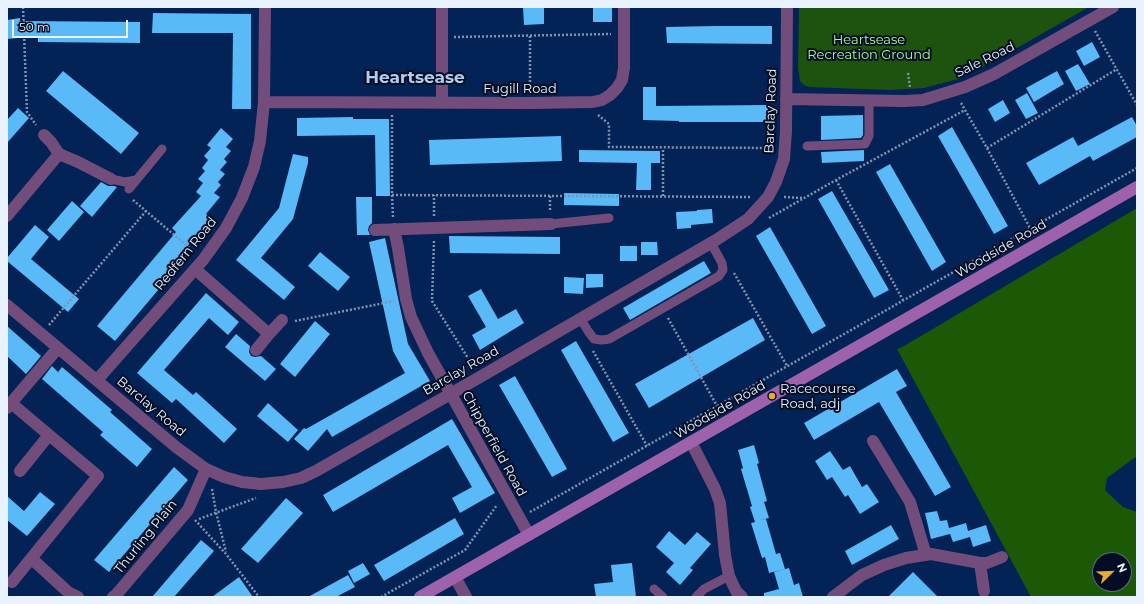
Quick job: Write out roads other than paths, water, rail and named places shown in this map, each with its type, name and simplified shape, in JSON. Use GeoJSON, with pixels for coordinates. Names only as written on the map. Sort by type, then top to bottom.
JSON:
{"type":"FeatureCollection","features":[{"type":"Feature","properties":{"kind":"street","name":"Redfern Road"},"geometry":{"type":"LineString","coordinates":[[97,380],[203,260],[226,228],[242,198],[254,167],[260,141],[264,102],[265,7]]}},
{"type":"Feature","properties":{"kind":"street"},"geometry":{"type":"LineString","coordinates":[[442,7],[442,103]]}},
{"type":"Feature","properties":{"kind":"street","name":"Fugill Road"},"geometry":{"type":"LineString","coordinates":[[264,102],[530,103],[593,102],[602,100],[610,95],[622,80],[624,68],[624,7]]}},
{"type":"Feature","properties":{"kind":"street","name":"Barclay Road"},"geometry":{"type":"LineString","coordinates":[[7,305],[176,447],[206,469],[224,477],[242,482],[261,484],[283,482],[301,478],[316,471],[480,377],[711,243],[748,219],[768,197],[776,182],[784,159],[786,131],[787,7]]}},
{"type":"Feature","properties":{"kind":"street","name":"Sale Road"},"geometry":{"type":"LineString","coordinates":[[786,99],[923,100],[965,88],[994,74],[1113,7]]}},
{"type":"Feature","properties":{"kind":"street"},"geometry":{"type":"LineString","coordinates":[[44,135],[59,154],[111,179]]}},
{"type":"Feature","properties":{"kind":"street"},"geometry":{"type":"LineString","coordinates":[[7,216],[59,154]]}},
{"type":"Feature","properties":{"kind":"street","name":"Woodside Road"},"geometry":{"type":"LineString","coordinates":[[420,597],[1137,187]]}},
{"type":"Feature","properties":{"kind":"street"},"geometry":{"type":"LineString","coordinates":[[375,230],[551,224]]}},
{"type":"Feature","properties":{"kind":"street","name":"Chipperfield Road"},"geometry":{"type":"LineString","coordinates":[[394,230],[406,299],[411,317],[450,393],[529,535]]}},
{"type":"Feature","properties":{"kind":"street"},"geometry":{"type":"LineString","coordinates":[[195,269],[269,334]]}},
{"type":"Feature","properties":{"kind":"street"},"geometry":{"type":"LineString","coordinates":[[256,350],[282,320]]}},
{"type":"Feature","properties":{"kind":"street"},"geometry":{"type":"LineString","coordinates":[[12,582],[98,476],[49,435],[9,405],[58,348]]}},
{"type":"Feature","properties":{"kind":"street"},"geometry":{"type":"LineString","coordinates":[[20,471],[49,435]]}},
{"type":"Feature","properties":{"kind":"street"},"geometry":{"type":"LineString","coordinates":[[873,441],[910,502],[926,555]]}},
{"type":"Feature","properties":{"kind":"street"},"geometry":{"type":"LineString","coordinates":[[691,442],[715,489],[720,503],[725,554],[729,576],[736,591],[742,597]]}},
{"type":"Feature","properties":{"kind":"street","name":"Thurling Plain"},"geometry":{"type":"LineString","coordinates":[[113,597],[188,510],[206,469]]}},
{"type":"Feature","properties":{"kind":"street"},"geometry":{"type":"LineString","coordinates":[[833,597],[862,575],[884,565],[906,558],[931,554],[951,557],[972,563],[987,563],[1002,557]]}},
{"type":"Feature","properties":{"kind":"street"},"geometry":{"type":"LineString","coordinates":[[32,559],[68,592],[78,597]]}},
{"type":"Feature","properties":{"kind":"street"},"geometry":{"type":"LineString","coordinates":[[980,563],[984,591]]}},
{"type":"Feature","properties":{"kind":"street"},"geometry":{"type":"LineString","coordinates":[[455,576],[466,597]]}},
{"type":"Feature","properties":{"kind":"lane"},"geometry":{"type":"LineString","coordinates":[[807,146],[865,144],[869,136],[869,100]]}},
{"type":"Feature","properties":{"kind":"lane"},"geometry":{"type":"LineString","coordinates":[[129,193],[136,180],[162,149]]}},
{"type":"Feature","properties":{"kind":"lane"},"geometry":{"type":"LineString","coordinates":[[111,179],[125,182],[136,180]]}},
{"type":"Feature","properties":{"kind":"lane"},"geometry":{"type":"LineString","coordinates":[[551,224],[609,218]]}},
{"type":"Feature","properties":{"kind":"lane"},"geometry":{"type":"LineString","coordinates":[[580,318],[594,339],[608,339],[719,276],[723,270],[722,263],[711,243]]}},
{"type":"Feature","properties":{"kind":"lane"},"geometry":{"type":"LineString","coordinates":[[696,597],[704,589],[729,576]]}},
{"type":"Feature","properties":{"kind":"lane"},"geometry":{"type":"LineString","coordinates":[[654,589],[662,597]]}},
{"type":"Feature","properties":{"kind":"place","name":"Racecourse Road, adj"},"geometry":{"type":"Point","coordinates":[772,396]}},
{"type":"Feature","properties":{"kind":"district","name":"Heartsease"},"geometry":{"type":"Point","coordinates":[415,78]}},
{"type":"Feature","properties":{"kind":"park label","name":"Heartsease Recreation Ground"},"geometry":{"type":"Point","coordinates":[869,48]}}]}
